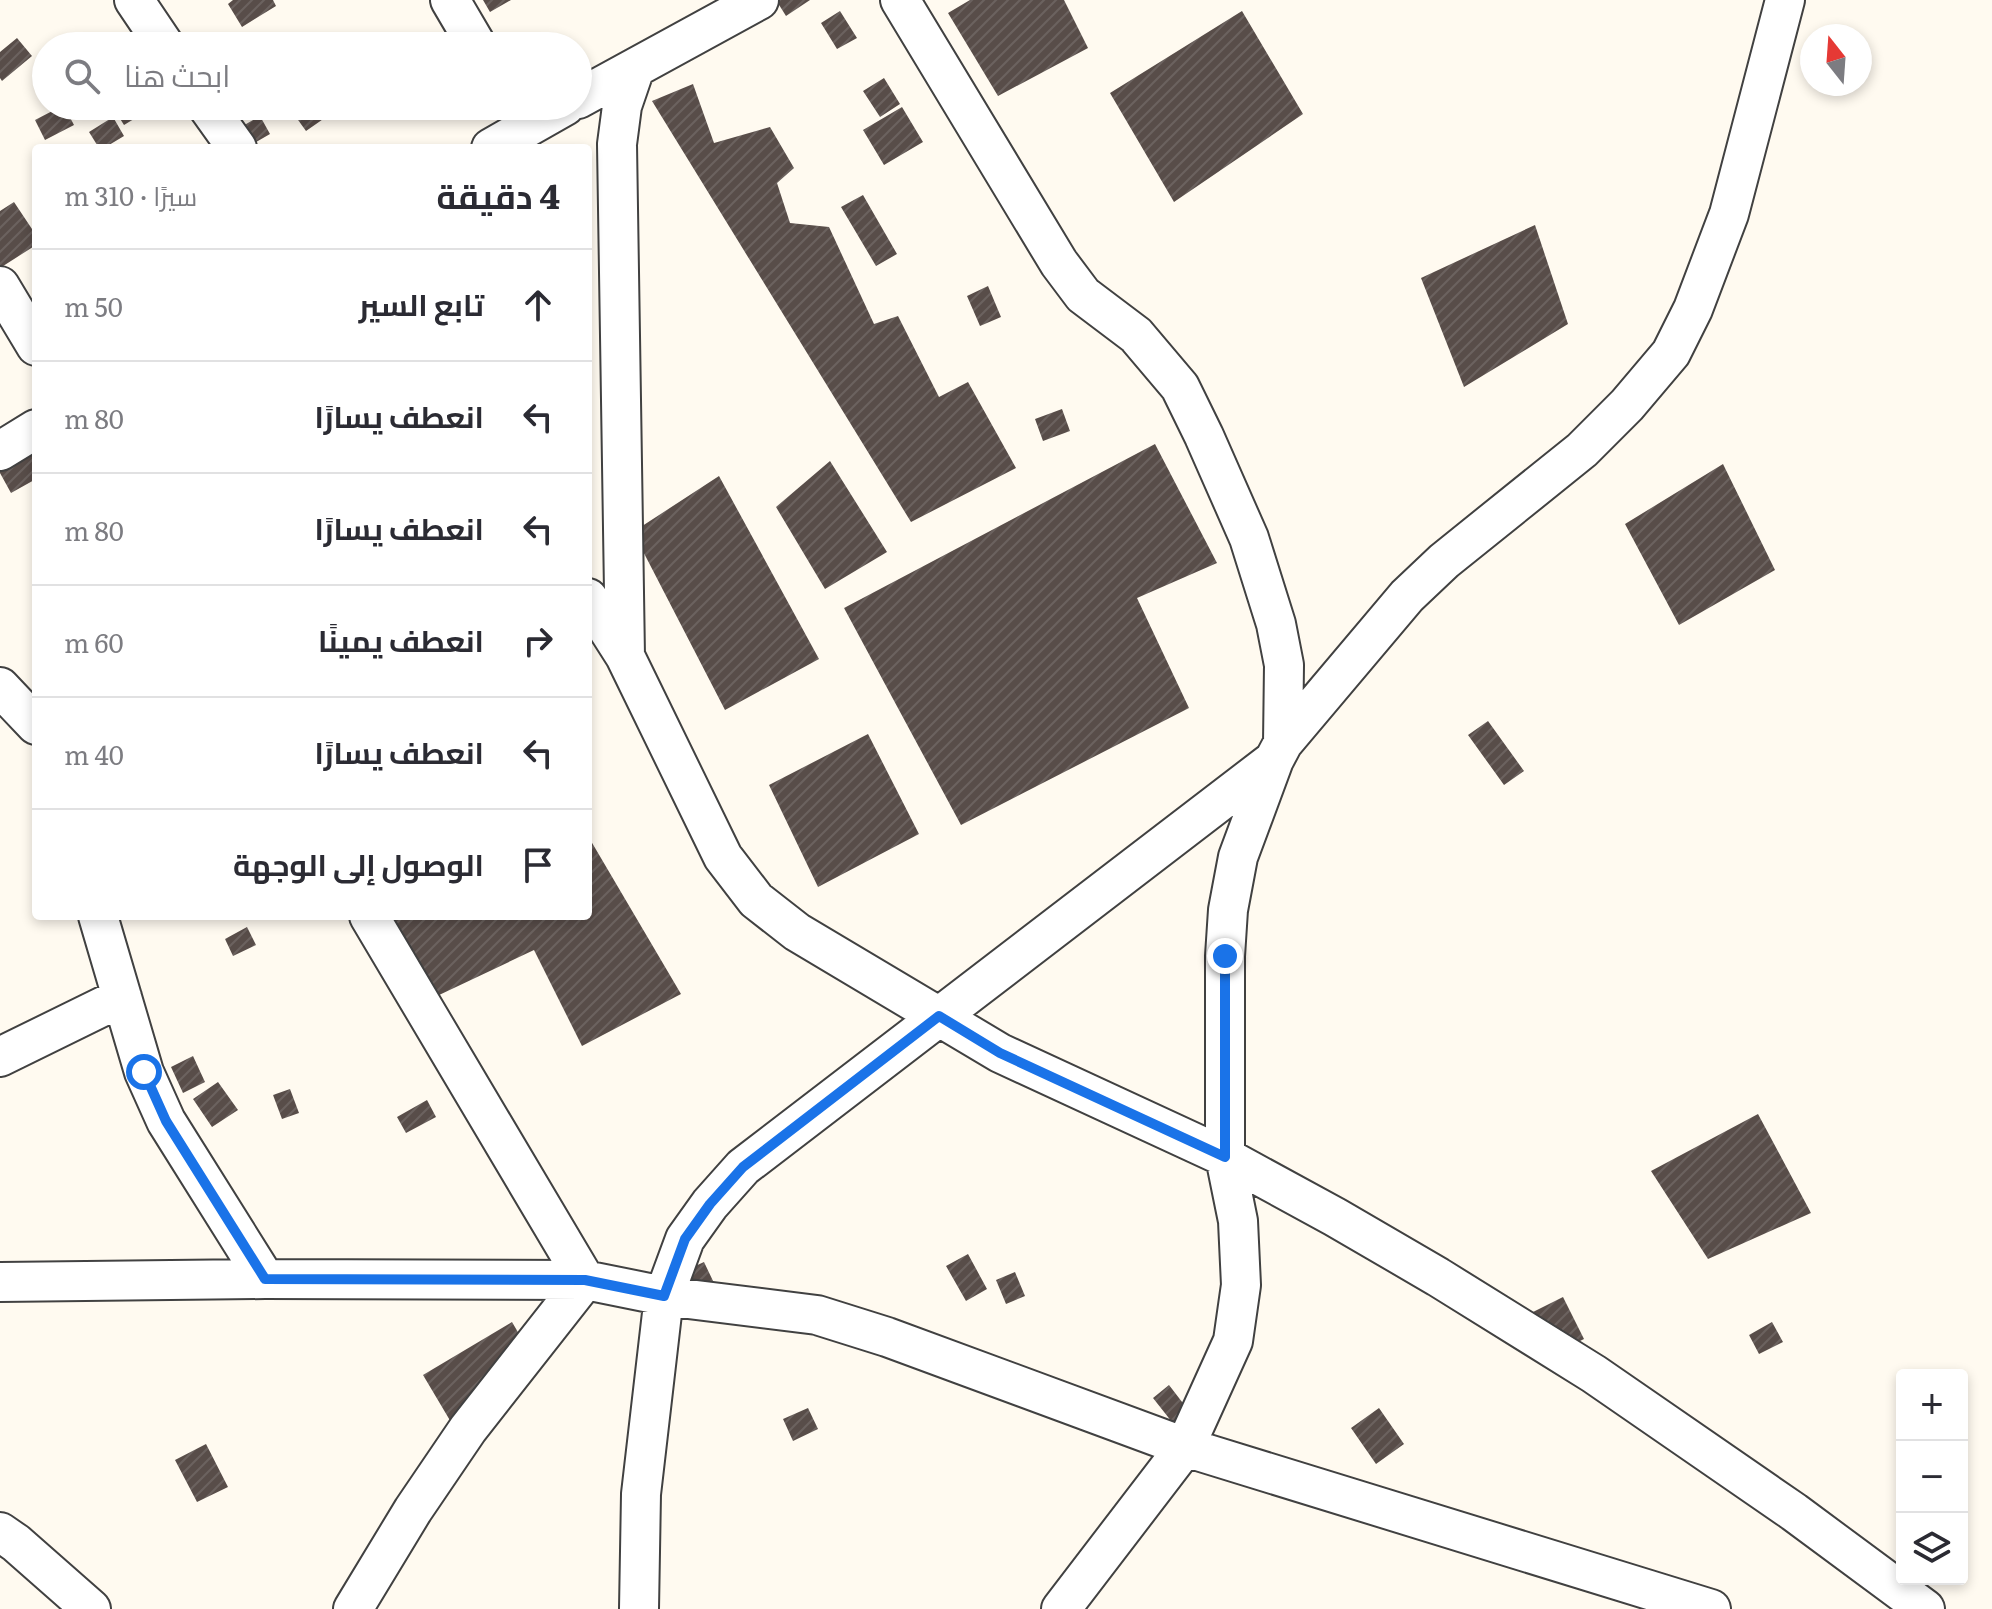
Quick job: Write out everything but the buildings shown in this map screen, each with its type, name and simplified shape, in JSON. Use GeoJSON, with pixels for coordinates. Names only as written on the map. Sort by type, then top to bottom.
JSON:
{"type":"FeatureCollection","features":[{"type":"Feature","properties":{"kind":"street"},"geometry":{"type":"LineString","coordinates":[[134,0],[156,32]]}},
{"type":"Feature","properties":{"kind":"street"},"geometry":{"type":"LineString","coordinates":[[450,0],[469,32]]}},
{"type":"Feature","properties":{"kind":"street"},"geometry":{"type":"LineString","coordinates":[[592,91],[759,0]]}},
{"type":"Feature","properties":{"kind":"street"},"geometry":{"type":"LineString","coordinates":[[900,0],[1059,263],[1083,295],[1136,335],[1180,387],[1249,538],[1276,624],[1284,665],[1278,751],[1238,857],[1228,910],[1225,956],[1225,1157],[1238,1221],[1241,1285],[1233,1341],[1185,1447],[1061,1609]]}},
{"type":"Feature","properties":{"kind":"street"},"geometry":{"type":"LineString","coordinates":[[639,1609],[641,1494],[664,1296],[685,1239],[710,1204],[743,1167],[1278,751],[1407,596],[1444,561],[1582,450],[1627,405],[1671,353],[1693,309],[1729,214],[1785,0]]}},
{"type":"Feature","properties":{"kind":"street"},"geometry":{"type":"LineString","coordinates":[[625,656],[617,144],[622,106],[635,68]]}},
{"type":"Feature","properties":{"kind":"street"},"geometry":{"type":"LineString","coordinates":[[217,120],[234,144]]}},
{"type":"Feature","properties":{"kind":"street"},"geometry":{"type":"LineString","coordinates":[[494,144],[515,120]]}},
{"type":"Feature","properties":{"kind":"street"},"geometry":{"type":"LineString","coordinates":[[0,286],[32,339]]}},
{"type":"Feature","properties":{"kind":"street"},"geometry":{"type":"LineString","coordinates":[[0,451],[32,431]]}},
{"type":"Feature","properties":{"kind":"street"},"geometry":{"type":"LineString","coordinates":[[592,604],[625,656],[723,857],[756,900],[797,932],[1000,1053],[1225,1157],[1438,1277],[1594,1374],[1794,1512],[1925,1609]]}},
{"type":"Feature","properties":{"kind":"street"},"geometry":{"type":"LineString","coordinates":[[0,687],[32,721]]}},
{"type":"Feature","properties":{"kind":"street"},"geometry":{"type":"LineString","coordinates":[[99,920],[144,1072],[166,1121],[265,1279]]}},
{"type":"Feature","properties":{"kind":"street"},"geometry":{"type":"LineString","coordinates":[[371,920],[585,1280]]}},
{"type":"Feature","properties":{"kind":"street"},"geometry":{"type":"LineString","coordinates":[[0,1057],[122,997]]}},
{"type":"Feature","properties":{"kind":"street"},"geometry":{"type":"LineString","coordinates":[[353,1609],[413,1510],[468,1429],[585,1280]]}},
{"type":"Feature","properties":{"kind":"street"},"geometry":{"type":"LineString","coordinates":[[0,1282],[585,1280],[664,1296],[817,1315],[887,1337],[1185,1447],[1711,1609]]}},
{"type":"Feature","properties":{"kind":"street"},"geometry":{"type":"LineString","coordinates":[[0,1532],[91,1609]]}},
{"type":"Feature","properties":{"kind":"route"},"geometry":{"type":"LineString","coordinates":[[144,1072],[166,1121],[265,1279],[585,1280],[664,1296],[685,1239],[710,1204],[743,1167],[939,1016],[1000,1053],[1225,1157],[1225,956]]}}]}
